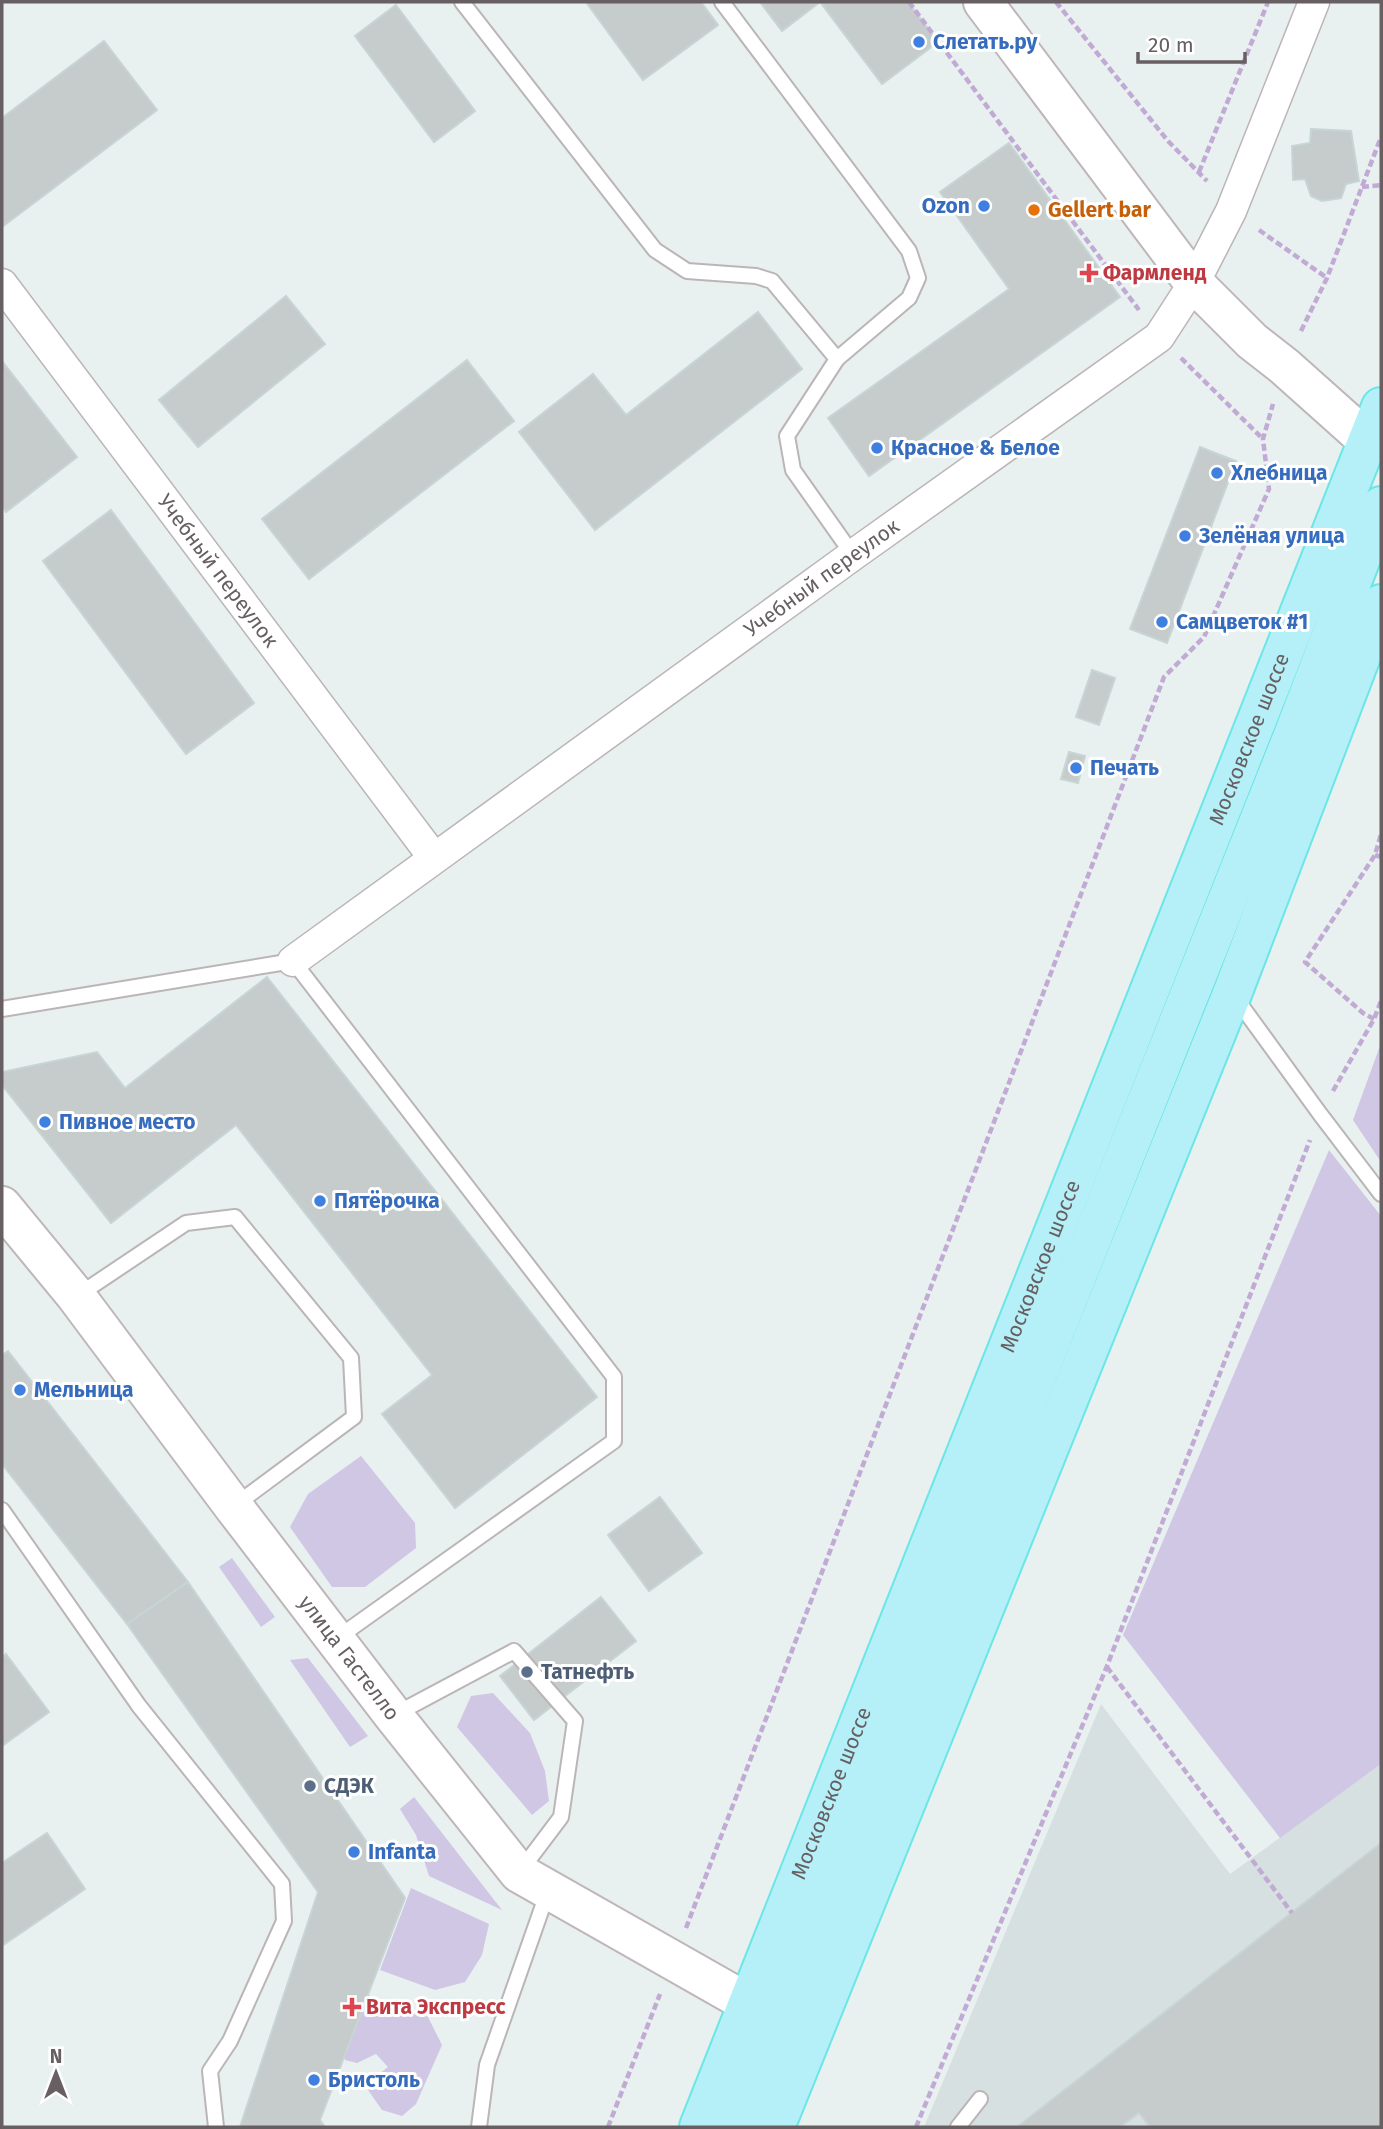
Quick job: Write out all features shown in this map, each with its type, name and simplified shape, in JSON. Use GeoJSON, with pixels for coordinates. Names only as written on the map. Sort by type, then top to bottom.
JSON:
{"type":"FeatureCollection","features":[{"type":"Feature","properties":{"kind":"main road","name":"Московское шоссе"},"geometry":{"type":"LineString","coordinates":[[737,2127],[763,2012],[1377,434]]}},
{"type":"Feature","properties":{"kind":"main road","name":"Московское шоссе"},"geometry":{"type":"LineString","coordinates":[[699,2127],[763,2012],[1292,738],[1381,506]]}},
{"type":"Feature","properties":{"kind":"main road"},"geometry":{"type":"LineString","coordinates":[[775,2127],[1232,993],[1381,604]]}},
{"type":"Feature","properties":{"kind":"street"},"geometry":{"type":"LineString","coordinates":[[983,2],[1194,283],[1252,341],[1377,434]]}},
{"type":"Feature","properties":{"kind":"street","name":"Учебный переулок"},"geometry":{"type":"LineString","coordinates":[[293,961],[1159,337],[1194,283],[1231,211],[1314,2]]}},
{"type":"Feature","properties":{"kind":"street","name":"Учебный переулок"},"geometry":{"type":"LineString","coordinates":[[2,284],[434,858]]}},
{"type":"Feature","properties":{"kind":"street","name":"улица Гастелло"},"geometry":{"type":"LineString","coordinates":[[6,1220],[76,1296],[393,1715],[533,1881],[763,2012]]}},
{"type":"Feature","properties":{"kind":"lane"},"geometry":{"type":"LineString","coordinates":[[463,2],[654,250],[687,271],[756,276],[772,281],[836,359]]}},
{"type":"Feature","properties":{"kind":"lane"},"geometry":{"type":"LineString","coordinates":[[722,2],[909,251],[918,278],[909,298],[836,359],[787,436],[793,470],[853,555]]}},
{"type":"Feature","properties":{"kind":"lane"},"geometry":{"type":"LineString","coordinates":[[2,1009],[293,961],[614,1377],[614,1441],[336,1639]]}},
{"type":"Feature","properties":{"kind":"lane"},"geometry":{"type":"LineString","coordinates":[[1232,993],[1381,1194]]}},
{"type":"Feature","properties":{"kind":"lane"},"geometry":{"type":"LineString","coordinates":[[76,1296],[186,1223],[235,1217],[351,1358],[354,1417],[233,1506]]}},
{"type":"Feature","properties":{"kind":"lane"},"geometry":{"type":"LineString","coordinates":[[2,1510],[139,1706],[282,1884],[284,1920],[230,2041],[210,2071],[216,2127]]}},
{"type":"Feature","properties":{"kind":"lane"},"geometry":{"type":"LineString","coordinates":[[393,1715],[514,1651],[576,1721],[561,1817],[533,1881],[487,2065],[479,2127]]}},
{"type":"Feature","properties":{"kind":"lane"},"geometry":{"type":"LineString","coordinates":[[958,2127],[980,2099]]}},
{"type":"Feature","properties":{"kind":"path"},"geometry":{"type":"LineString","coordinates":[[909,2],[1159,337],[1263,439]]}},
{"type":"Feature","properties":{"kind":"path"},"geometry":{"type":"LineString","coordinates":[[1056,2],[1168,141],[1199,172],[1231,211],[1327,278]]}},
{"type":"Feature","properties":{"kind":"path"},"geometry":{"type":"LineString","coordinates":[[1199,172],[1268,2]]}},
{"type":"Feature","properties":{"kind":"path"},"geometry":{"type":"LineString","coordinates":[[608,2127],[1164,677],[1204,637],[1269,489],[1263,439],[1284,366],[1327,278],[1381,137]]}},
{"type":"Feature","properties":{"kind":"path"},"geometry":{"type":"LineString","coordinates":[[1362,187],[1381,185]]}},
{"type":"Feature","properties":{"kind":"path"},"geometry":{"type":"LineString","coordinates":[[1374,1019],[1363,1013],[1305,962],[1375,855],[1381,835]]}},
{"type":"Feature","properties":{"kind":"path"},"geometry":{"type":"LineString","coordinates":[[1375,855],[1381,857]]}},
{"type":"Feature","properties":{"kind":"path"},"geometry":{"type":"LineString","coordinates":[[916,2127],[1107,1666],[1320,1114],[1374,1019],[1381,1001]]}},
{"type":"Feature","properties":{"kind":"path"},"geometry":{"type":"LineString","coordinates":[[1107,1666],[1292,1913]]}},
{"type":"Feature","properties":{"kind":"shaded area"},"geometry":{"type":"Polygon","coordinates":[[[1381,1043],[1381,1162],[1353,1120],[1381,1043]]]}},
{"type":"Feature","properties":{"kind":"shaded area"},"geometry":{"type":"Polygon","coordinates":[[[1329,1150],[1381,1216],[1381,1764],[1280,1838],[1123,1635],[1329,1150]]]}},
{"type":"Feature","properties":{"kind":"shaded area"},"geometry":{"type":"Polygon","coordinates":[[[361,1456],[415,1523],[416,1548],[365,1587],[332,1587],[290,1527],[308,1494],[361,1456]]]}},
{"type":"Feature","properties":{"kind":"shaded area"},"geometry":{"type":"Polygon","coordinates":[[[232,1558],[275,1617],[261,1627],[219,1567],[232,1558]]]}},
{"type":"Feature","properties":{"kind":"shaded area"},"geometry":{"type":"Polygon","coordinates":[[[308,1658],[368,1736],[350,1747],[290,1660],[308,1658]]]}},
{"type":"Feature","properties":{"kind":"shaded area"},"geometry":{"type":"Polygon","coordinates":[[[493,1693],[530,1733],[545,1771],[549,1801],[532,1815],[457,1727],[471,1696],[493,1693]]]}},
{"type":"Feature","properties":{"kind":"shaded area"},"geometry":{"type":"Polygon","coordinates":[[[1101,1704],[1230,1874],[1381,1764],[1381,2127],[924,2127],[1101,1704]]]}},
{"type":"Feature","properties":{"kind":"shaded area"},"geometry":{"type":"Polygon","coordinates":[[[414,1797],[502,1910],[429,1876],[416,1835],[400,1809],[414,1797]]]}},
{"type":"Feature","properties":{"kind":"shaded area"},"geometry":{"type":"Polygon","coordinates":[[[411,1888],[489,1924],[482,1955],[465,1982],[435,1990],[380,1970],[411,1888]]]}},
{"type":"Feature","properties":{"kind":"shaded area"},"geometry":{"type":"Polygon","coordinates":[[[365,1994],[427,2015],[442,2045],[416,2104],[402,2116],[382,2110],[368,2090],[375,2077],[388,2067],[376,2054],[357,2063],[345,2060],[341,2042],[365,1994]]]}},
{"type":"Feature","properties":{"kind":"building"},"geometry":{"type":"Polygon","coordinates":[[[586,2],[701,2],[718,25],[643,80],[586,2]]]}},
{"type":"Feature","properties":{"kind":"building"},"geometry":{"type":"Polygon","coordinates":[[[760,2],[820,2],[782,31],[760,2]]]}},
{"type":"Feature","properties":{"kind":"building"},"geometry":{"type":"Polygon","coordinates":[[[820,2],[908,2],[938,42],[882,84],[820,2]]]}},
{"type":"Feature","properties":{"kind":"building"},"geometry":{"type":"Polygon","coordinates":[[[396,5],[475,111],[434,142],[355,36],[396,5]]]}},
{"type":"Feature","properties":{"kind":"building"},"geometry":{"type":"Polygon","coordinates":[[[104,41],[157,110],[2,227],[2,118],[104,41]]]}},
{"type":"Feature","properties":{"kind":"building"},"geometry":{"type":"Polygon","coordinates":[[[1311,129],[1351,131],[1359,181],[1346,184],[1341,198],[1322,201],[1311,196],[1305,179],[1293,180],[1292,146],[1310,143],[1311,129]]]}},
{"type":"Feature","properties":{"kind":"building"},"geometry":{"type":"Polygon","coordinates":[[[1009,143],[1120,297],[869,476],[828,418],[1009,289],[940,192],[1009,143]]]}},
{"type":"Feature","properties":{"kind":"building"},"geometry":{"type":"Polygon","coordinates":[[[286,296],[325,344],[198,447],[159,400],[286,296]]]}},
{"type":"Feature","properties":{"kind":"building"},"geometry":{"type":"Polygon","coordinates":[[[758,312],[802,369],[595,530],[519,432],[593,374],[626,415],[758,312]]]}},
{"type":"Feature","properties":{"kind":"building"},"geometry":{"type":"Polygon","coordinates":[[[467,360],[514,421],[309,579],[262,519],[467,360]]]}},
{"type":"Feature","properties":{"kind":"building"},"geometry":{"type":"Polygon","coordinates":[[[2,361],[77,457],[6,512],[2,506],[2,361]]]}},
{"type":"Feature","properties":{"kind":"building"},"geometry":{"type":"Polygon","coordinates":[[[1200,447],[1236,461],[1167,643],[1130,629],[1200,447]]]}},
{"type":"Feature","properties":{"kind":"building"},"geometry":{"type":"Polygon","coordinates":[[[111,510],[254,703],[186,754],[43,561],[111,510]]]}},
{"type":"Feature","properties":{"kind":"building"},"geometry":{"type":"Polygon","coordinates":[[[1092,670],[1115,678],[1099,725],[1076,717],[1092,670]]]}},
{"type":"Feature","properties":{"kind":"building"},"geometry":{"type":"Polygon","coordinates":[[[1069,752],[1085,756],[1078,783],[1061,779],[1069,752]]]}},
{"type":"Feature","properties":{"kind":"building"},"geometry":{"type":"Polygon","coordinates":[[[267,977],[597,1397],[455,1508],[382,1414],[432,1375],[236,1125],[111,1223],[2,1085],[2,1072],[97,1052],[125,1088],[267,977]]]}},
{"type":"Feature","properties":{"kind":"building"},"geometry":{"type":"Polygon","coordinates":[[[8,1351],[188,1582],[127,1624],[2,1464],[2,1355],[8,1351]]]}},
{"type":"Feature","properties":{"kind":"building"},"geometry":{"type":"Polygon","coordinates":[[[660,1497],[702,1553],[649,1591],[608,1535],[660,1497]]]}},
{"type":"Feature","properties":{"kind":"building"},"geometry":{"type":"Polygon","coordinates":[[[188,1582],[405,1898],[320,2120],[325,2127],[240,2127],[318,1892],[127,1624],[188,1582]]]}},
{"type":"Feature","properties":{"kind":"building"},"geometry":{"type":"Polygon","coordinates":[[[601,1597],[636,1641],[534,1720],[500,1676],[601,1597]]]}},
{"type":"Feature","properties":{"kind":"building"},"geometry":{"type":"Polygon","coordinates":[[[6,1654],[49,1712],[2,1746],[2,1657],[6,1654]]]}},
{"type":"Feature","properties":{"kind":"building"},"geometry":{"type":"Polygon","coordinates":[[[47,1833],[85,1889],[3,1945],[2,1863],[47,1833]]]}},
{"type":"Feature","properties":{"kind":"building"},"geometry":{"type":"Polygon","coordinates":[[[1381,1843],[1381,2127],[1150,2127],[1139,2113],[1120,2127],[1017,2127],[1381,1843]]]}},
{"type":"Feature","properties":{"kind":"place","name":"Слетать.ру"},"geometry":{"type":"Point","coordinates":[919,42]}},
{"type":"Feature","properties":{"kind":"place","name":"Ozon"},"geometry":{"type":"Point","coordinates":[984,206]}},
{"type":"Feature","properties":{"kind":"place","name":"Gellert bar"},"geometry":{"type":"Point","coordinates":[1034,210]}},
{"type":"Feature","properties":{"kind":"place","name":"Фармленд"},"geometry":{"type":"Point","coordinates":[1089,273]}},
{"type":"Feature","properties":{"kind":"place","name":"Красное & Белое"},"geometry":{"type":"Point","coordinates":[877,448]}},
{"type":"Feature","properties":{"kind":"place","name":"Хлебница"},"geometry":{"type":"Point","coordinates":[1217,473]}},
{"type":"Feature","properties":{"kind":"place","name":"Зелёная улица"},"geometry":{"type":"Point","coordinates":[1185,536]}},
{"type":"Feature","properties":{"kind":"place","name":"Самцветок #1"},"geometry":{"type":"Point","coordinates":[1162,622]}},
{"type":"Feature","properties":{"kind":"place","name":"Печать"},"geometry":{"type":"Point","coordinates":[1076,768]}},
{"type":"Feature","properties":{"kind":"place","name":"Пивное место"},"geometry":{"type":"Point","coordinates":[45,1122]}},
{"type":"Feature","properties":{"kind":"place","name":"Пятёрочка"},"geometry":{"type":"Point","coordinates":[320,1201]}},
{"type":"Feature","properties":{"kind":"place","name":"Мельница"},"geometry":{"type":"Point","coordinates":[20,1390]}},
{"type":"Feature","properties":{"kind":"place","name":"Татнефть"},"geometry":{"type":"Point","coordinates":[527,1672]}},
{"type":"Feature","properties":{"kind":"place","name":"СДЭК"},"geometry":{"type":"Point","coordinates":[310,1786]}},
{"type":"Feature","properties":{"kind":"place","name":"Infanta"},"geometry":{"type":"Point","coordinates":[354,1852]}},
{"type":"Feature","properties":{"kind":"place","name":"Вита Экспресс"},"geometry":{"type":"Point","coordinates":[352,2007]}},
{"type":"Feature","properties":{"kind":"place","name":"Бристоль"},"geometry":{"type":"Point","coordinates":[314,2080]}}]}
